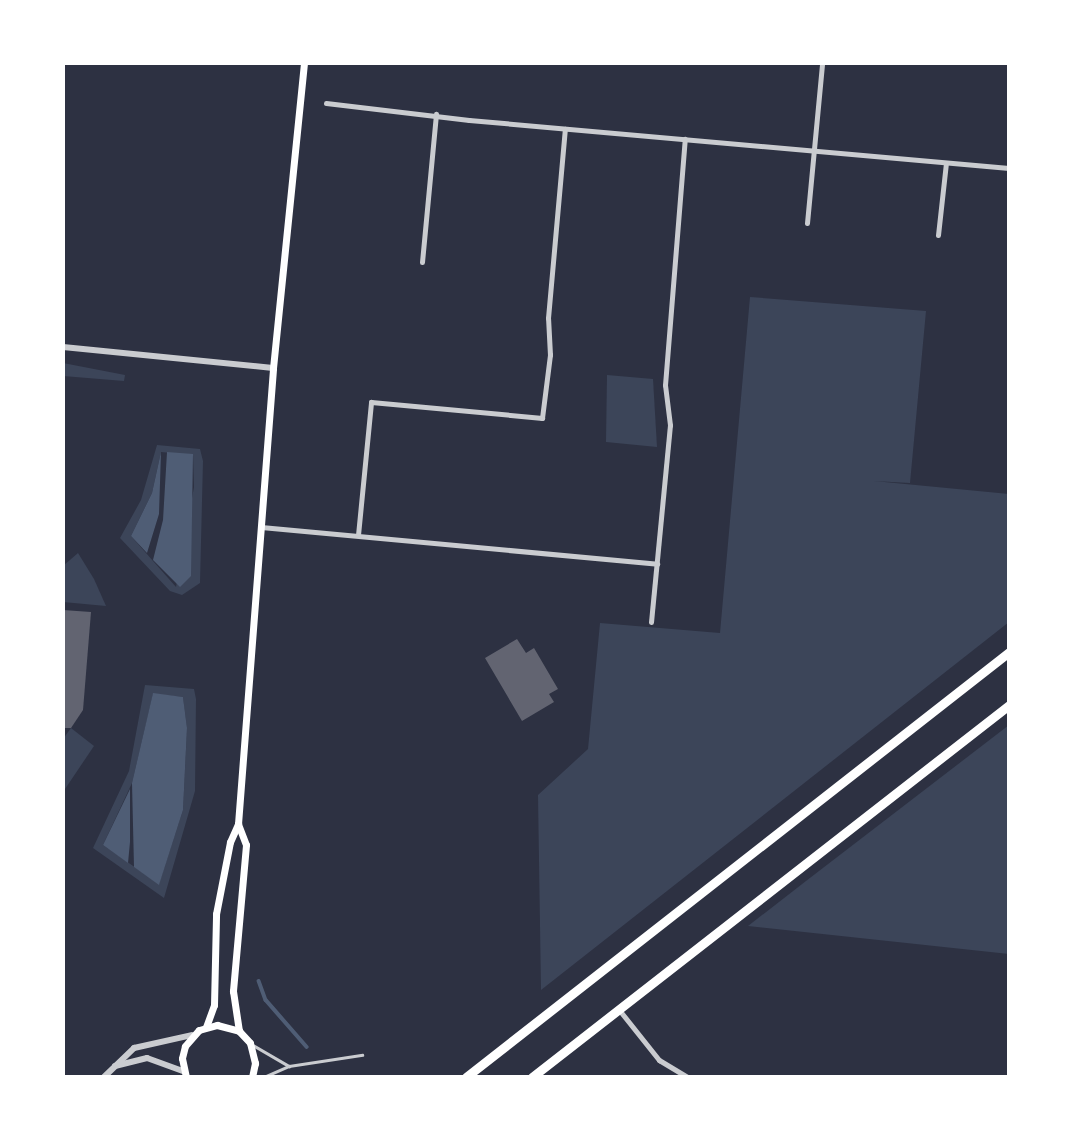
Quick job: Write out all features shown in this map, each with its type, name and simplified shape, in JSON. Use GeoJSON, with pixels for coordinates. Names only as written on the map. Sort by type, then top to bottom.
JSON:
{"type":"FeatureCollection","features":[{"type":"Feature","properties":{"kind":"highway"},"geometry":{"type":"LineString","coordinates":[[466,1077],[1009,652]]}},
{"type":"Feature","properties":{"kind":"highway"},"geometry":{"type":"LineString","coordinates":[[532,1077],[1009,705]]}},
{"type":"Feature","properties":{"kind":"main road"},"geometry":{"type":"LineString","coordinates":[[206,1027],[214,1005],[216,914],[230,842],[239,824],[273,368],[304,63]]}},
{"type":"Feature","properties":{"kind":"main road"},"geometry":{"type":"LineString","coordinates":[[239,824],[246,845],[233,991],[239,1031],[250,1043],[255,1063],[252,1077]]}},
{"type":"Feature","properties":{"kind":"main road"},"geometry":{"type":"LineString","coordinates":[[184,1074],[182,1058],[192,1035],[206,1027],[239,1031]]}},
{"type":"Feature","properties":{"kind":"street"},"geometry":{"type":"LineString","coordinates":[[807,223],[822,63]]}},
{"type":"Feature","properties":{"kind":"street"},"geometry":{"type":"LineString","coordinates":[[326,103],[565,129],[1009,168]]}},
{"type":"Feature","properties":{"kind":"street"},"geometry":{"type":"LineString","coordinates":[[422,262],[436,114]]}},
{"type":"Feature","properties":{"kind":"street"},"geometry":{"type":"LineString","coordinates":[[358,535],[371,402],[542,418],[550,355],[548,318],[565,129]]}},
{"type":"Feature","properties":{"kind":"street"},"geometry":{"type":"LineString","coordinates":[[651,622],[670,425],[666,385],[685,139]]}},
{"type":"Feature","properties":{"kind":"street"},"geometry":{"type":"LineString","coordinates":[[938,235],[946,163]]}},
{"type":"Feature","properties":{"kind":"street"},"geometry":{"type":"LineString","coordinates":[[63,347],[273,368]]}},
{"type":"Feature","properties":{"kind":"street"},"geometry":{"type":"LineString","coordinates":[[261,527],[657,564]]}},
{"type":"Feature","properties":{"kind":"street"},"geometry":{"type":"LineString","coordinates":[[620,1011],[659,1060],[687,1077]]}},
{"type":"Feature","properties":{"kind":"street"},"geometry":{"type":"LineString","coordinates":[[104,1077],[134,1048],[192,1035]]}},
{"type":"Feature","properties":{"kind":"street"},"geometry":{"type":"LineString","coordinates":[[115,1066],[147,1058],[184,1074]]}},
{"type":"Feature","properties":{"kind":"lane"},"geometry":{"type":"LineString","coordinates":[[250,1043],[289,1066]]}},
{"type":"Feature","properties":{"kind":"lane"},"geometry":{"type":"LineString","coordinates":[[264,1077],[289,1066],[362,1055]]}},
{"type":"Feature","properties":{"kind":"shaded area"},"geometry":{"type":"Polygon","coordinates":[[[750,297],[926,311],[910,483],[874,481],[1009,494],[1009,622],[541,990],[538,795],[588,749],[600,623],[720,633],[750,297]]]}},
{"type":"Feature","properties":{"kind":"shaded area"},"geometry":{"type":"Polygon","coordinates":[[[63,363],[125,375],[124,381],[63,376],[63,363]]]}},
{"type":"Feature","properties":{"kind":"shaded area"},"geometry":{"type":"Polygon","coordinates":[[[607,375],[653,379],[657,447],[606,442],[607,375]]]}},
{"type":"Feature","properties":{"kind":"shaded area"},"geometry":{"type":"Polygon","coordinates":[[[157,445],[200,449],[203,461],[200,583],[182,595],[170,591],[120,538],[141,500],[157,445]],[[161,452],[152,493],[131,536],[176,587],[194,487],[193,455],[161,452]]]}},
{"type":"Feature","properties":{"kind":"shaded area"},"geometry":{"type":"Polygon","coordinates":[[[161,452],[159,514],[147,553],[131,536],[152,493],[161,452]]]}},
{"type":"Feature","properties":{"kind":"shaded area"},"geometry":{"type":"Polygon","coordinates":[[[167,452],[193,454],[191,576],[180,587],[153,560],[163,520],[167,452]]]}},
{"type":"Feature","properties":{"kind":"shaded area"},"geometry":{"type":"Polygon","coordinates":[[[78,553],[106,606],[63,602],[63,566],[78,553]]]}},
{"type":"Feature","properties":{"kind":"shaded area"},"geometry":{"type":"Polygon","coordinates":[[[145,685],[194,689],[195,791],[164,898],[93,848],[129,771],[145,685]],[[153,694],[132,783],[103,845],[159,884],[183,810],[187,728],[183,697],[153,694]]]}},
{"type":"Feature","properties":{"kind":"shaded area"},"geometry":{"type":"Polygon","coordinates":[[[153,693],[183,697],[187,728],[183,810],[159,885],[134,867],[132,783],[153,693]]]}},
{"type":"Feature","properties":{"kind":"shaded area"},"geometry":{"type":"Polygon","coordinates":[[[1009,725],[1009,954],[748,926],[806,881],[1009,725]]]}},
{"type":"Feature","properties":{"kind":"shaded area"},"geometry":{"type":"Polygon","coordinates":[[[71,728],[94,746],[63,792],[63,739],[71,728]]]}},
{"type":"Feature","properties":{"kind":"shaded area"},"geometry":{"type":"Polygon","coordinates":[[[130,789],[130,842],[128,863],[103,845],[130,789]]]}},
{"type":"Feature","properties":{"kind":"building"},"geometry":{"type":"Polygon","coordinates":[[[63,610],[91,612],[83,710],[71,728],[63,728],[63,610]]]}},
{"type":"Feature","properties":{"kind":"building"},"geometry":{"type":"Polygon","coordinates":[[[517,639],[526,653],[534,648],[558,689],[549,694],[554,702],[522,721],[485,658],[517,639]]]}},
{"type":"Feature","properties":{"kind":"waterway"},"geometry":{"type":"LineString","coordinates":[[259,981],[266,1000],[307,1047]]}}]}
